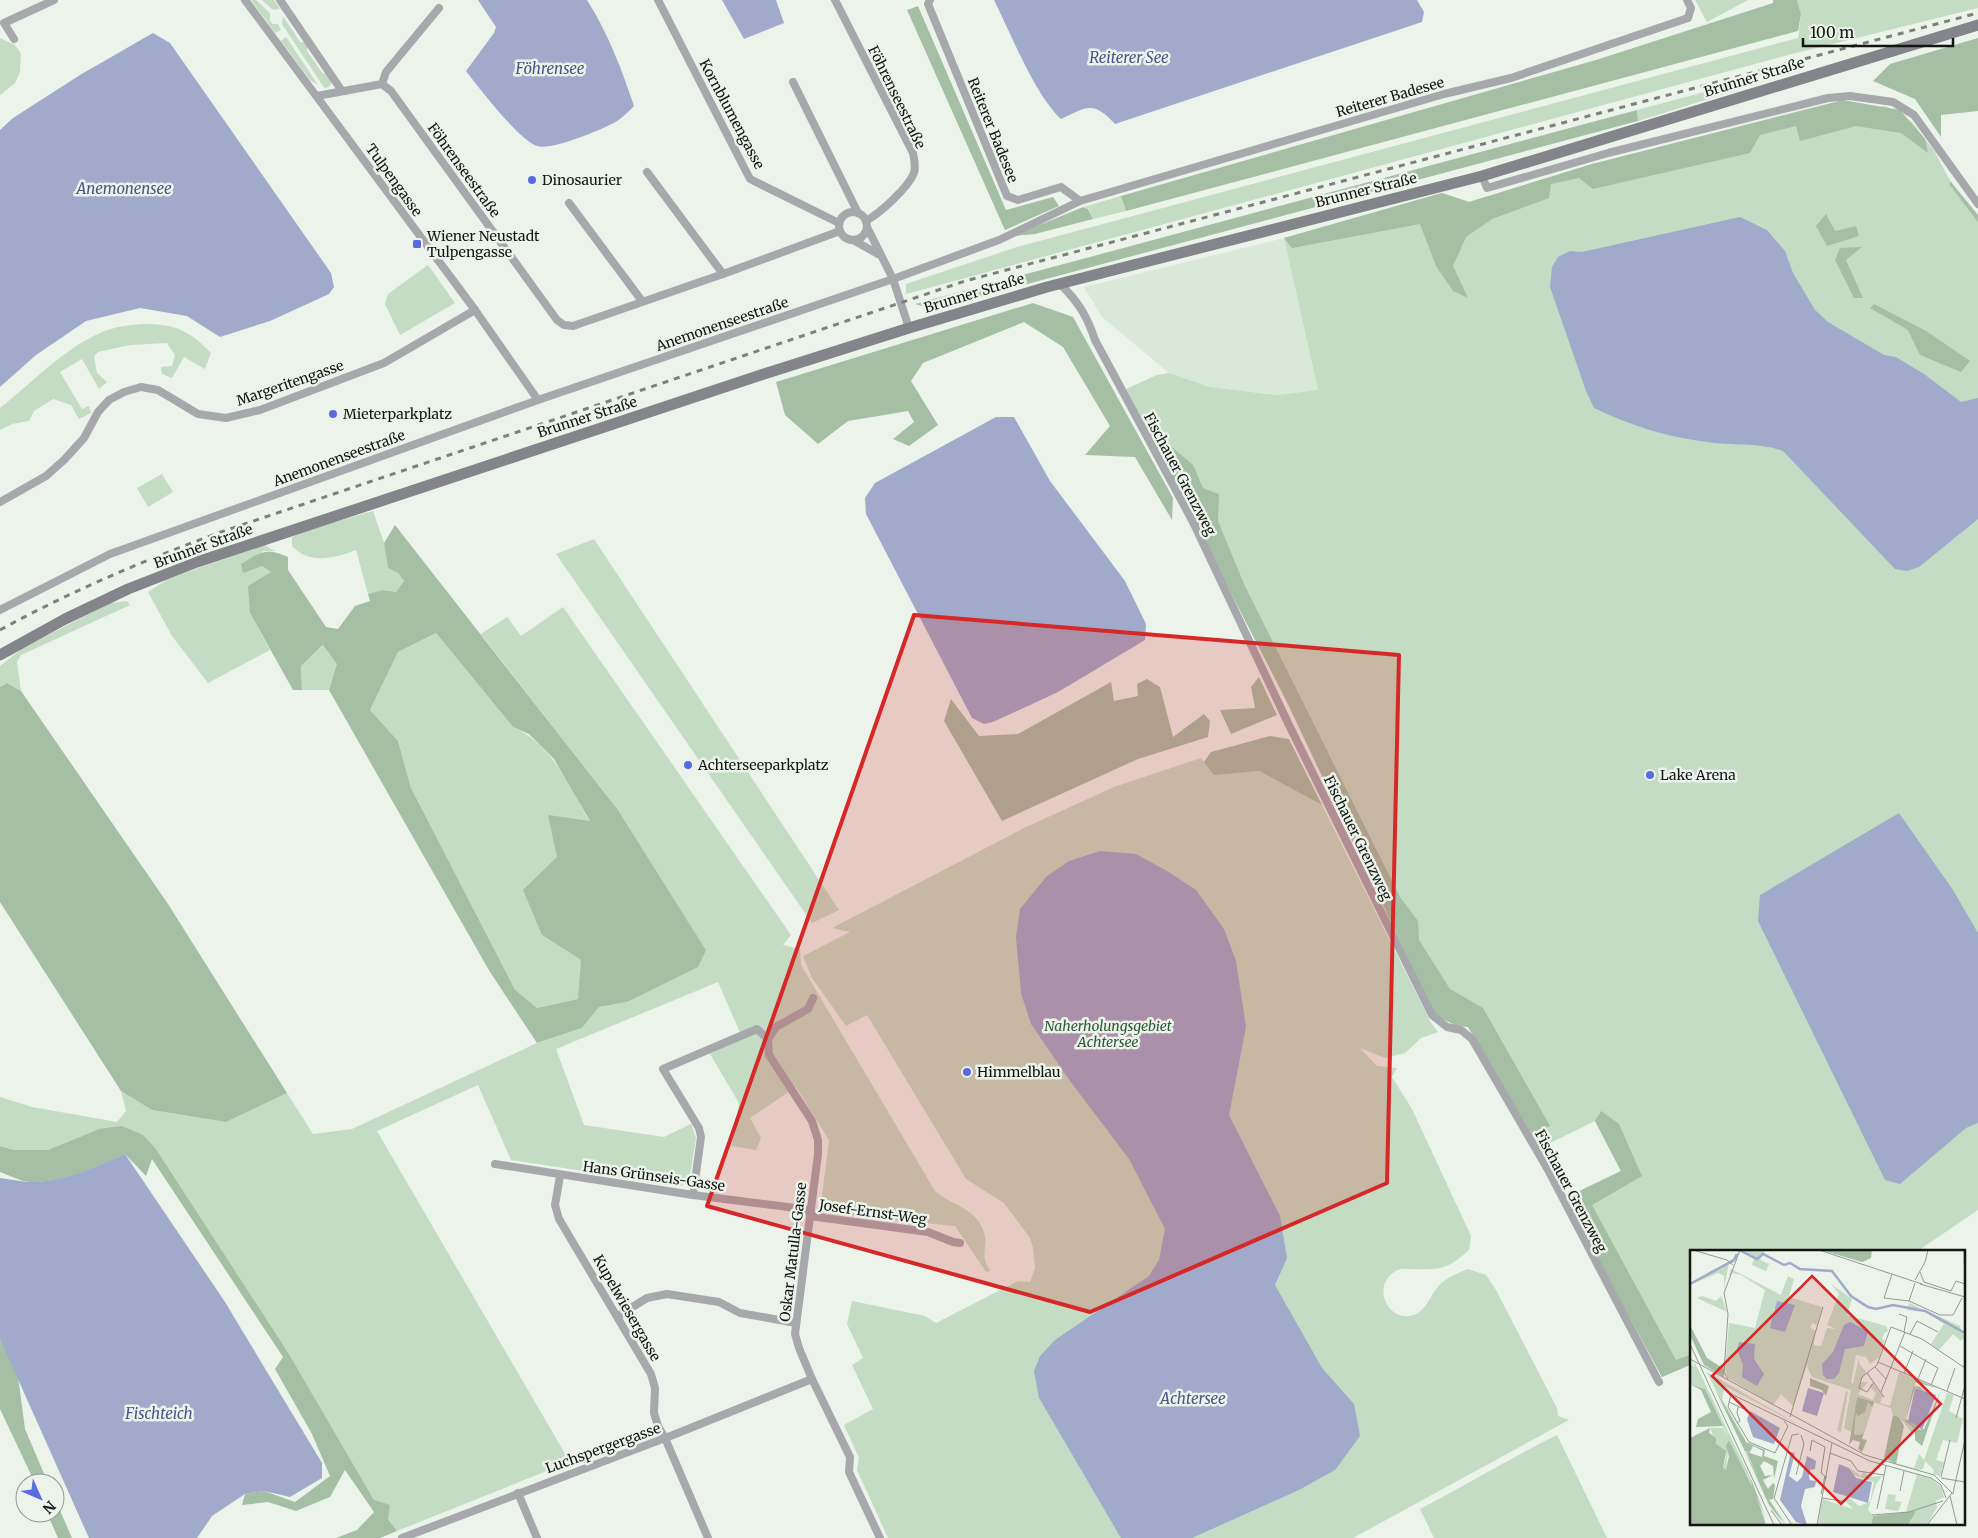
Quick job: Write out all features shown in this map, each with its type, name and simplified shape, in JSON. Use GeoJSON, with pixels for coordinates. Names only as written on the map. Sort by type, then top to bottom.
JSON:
{"type":"FeatureCollection","features":[{"type":"Feature","properties":{"kind":"main road","name":"Brunner Straße"},"geometry":{"type":"LineString","coordinates":[[0,655],[65,619],[128,589],[197,562],[755,377],[909,328],[1060,284],[1482,176],[1978,25]]}},
{"type":"Feature","properties":{"kind":"street"},"geometry":{"type":"LineString","coordinates":[[14,38],[4,23],[54,0]]}},
{"type":"Feature","properties":{"kind":"street","name":"Tulpengasse"},"geometry":{"type":"LineString","coordinates":[[245,0],[475,310],[538,400]]}},
{"type":"Feature","properties":{"kind":"street"},"geometry":{"type":"LineString","coordinates":[[280,0],[342,91]]}},
{"type":"Feature","properties":{"kind":"street","name":"Kornblumengasse"},"geometry":{"type":"LineString","coordinates":[[658,0],[750,179],[840,227]]}},
{"type":"Feature","properties":{"kind":"street","name":"Föhrenseestraße"},"geometry":{"type":"LineString","coordinates":[[835,0],[913,153],[915,162],[914,173],[908,183],[866,224]]}},
{"type":"Feature","properties":{"kind":"street","name":"Reiterer Badesee"},"geometry":{"type":"LineString","coordinates":[[930,0],[928,4],[1007,196],[1018,200],[1061,187],[1080,201]]}},
{"type":"Feature","properties":{"kind":"street","name":"Reiterer Badesee"},"geometry":{"type":"LineString","coordinates":[[893,279],[1000,240],[1080,201],[1444,94],[1512,78],[1688,18],[1691,8],[1687,0]]}},
{"type":"Feature","properties":{"kind":"street"},"geometry":{"type":"LineString","coordinates":[[317,96],[382,84],[386,72],[439,8]]}},
{"type":"Feature","properties":{"kind":"street"},"geometry":{"type":"LineString","coordinates":[[793,82],[893,279],[909,328]]}},
{"type":"Feature","properties":{"kind":"street","name":"Föhrenseestraße"},"geometry":{"type":"LineString","coordinates":[[382,84],[392,91],[557,320],[564,325],[573,326],[723,274],[840,227]]}},
{"type":"Feature","properties":{"kind":"street"},"geometry":{"type":"LineString","coordinates":[[1482,176],[1487,188],[1627,148],[1828,98],[1850,96],[1893,102],[1914,115],[1978,204]]}},
{"type":"Feature","properties":{"kind":"street"},"geometry":{"type":"LineString","coordinates":[[648,172],[723,274]]}},
{"type":"Feature","properties":{"kind":"street"},"geometry":{"type":"LineString","coordinates":[[569,203],[642,301]]}},
{"type":"Feature","properties":{"kind":"street"},"geometry":{"type":"LineString","coordinates":[[858,213],[854,212],[845,215],[840,227],[845,238],[853,240],[880,255]]}},
{"type":"Feature","properties":{"kind":"street"},"geometry":{"type":"LineString","coordinates":[[853,240],[864,234],[866,224]]}},
{"type":"Feature","properties":{"kind":"street","name":"Anemonenseestraße"},"geometry":{"type":"LineString","coordinates":[[0,610],[110,554],[538,400],[893,279]]}},
{"type":"Feature","properties":{"kind":"street","name":"Fischauer Grenzweg"},"geometry":{"type":"LineString","coordinates":[[1060,284],[1073,296],[1088,320],[1094,340],[1193,522],[1288,723],[1432,1015],[1447,1027],[1461,1030],[1472,1039],[1547,1168],[1658,1382]]}},
{"type":"Feature","properties":{"kind":"street","name":"Margeritengasse"},"geometry":{"type":"LineString","coordinates":[[0,502],[46,476],[84,438],[98,412],[109,400],[124,392],[141,387],[158,390],[198,414],[226,418],[260,410],[384,363],[475,310]]}},
{"type":"Feature","properties":{"kind":"street"},"geometry":{"type":"LineString","coordinates":[[693,1195],[701,1137],[699,1128],[663,1069],[757,1029],[768,1039],[776,1027],[808,1009],[813,998]]}},
{"type":"Feature","properties":{"kind":"street","name":"Oskar Matulla-Gasse"},"geometry":{"type":"LineString","coordinates":[[768,1039],[770,1055],[812,1121],[818,1140],[818,1154],[795,1334],[812,1379],[850,1457],[850,1472],[880,1538]]}},
{"type":"Feature","properties":{"kind":"street","name":"Hans Grünseis-Gasse"},"geometry":{"type":"LineString","coordinates":[[495,1164],[560,1176],[811,1213]]}},
{"type":"Feature","properties":{"kind":"street","name":"Kupelwiesergasse"},"geometry":{"type":"LineString","coordinates":[[560,1176],[555,1205],[559,1219],[651,1374],[655,1388],[654,1413],[658,1426],[665,1438],[708,1538]]}},
{"type":"Feature","properties":{"kind":"street","name":"Josef-Ernst-Weg"},"geometry":{"type":"LineString","coordinates":[[811,1213],[928,1232],[960,1243]]}},
{"type":"Feature","properties":{"kind":"street"},"geometry":{"type":"LineString","coordinates":[[618,1316],[647,1298],[667,1294],[719,1302],[740,1313],[796,1322]]}},
{"type":"Feature","properties":{"kind":"street","name":"Luchspergergasse"},"geometry":{"type":"LineString","coordinates":[[402,1538],[665,1438],[812,1379]]}},
{"type":"Feature","properties":{"kind":"street"},"geometry":{"type":"LineString","coordinates":[[518,1493],[537,1538]]}},
{"type":"Feature","properties":{"kind":"highlighted area"},"geometry":{"type":"Polygon","coordinates":[[[914,615],[1399,655],[1387,1183],[1090,1312],[707,1206],[914,615]]]}},
{"type":"Feature","properties":{"kind":"shaded area"},"geometry":{"type":"Polygon","coordinates":[[[1284,238],[1318,390],[1278,395],[1210,387],[1169,373],[1102,317],[1084,287],[1284,238]]]}},
{"type":"Feature","properties":{"kind":"green space"},"geometry":{"type":"Polygon","coordinates":[[[251,0],[256,0],[270,13],[270,21],[273,24],[278,24],[281,30],[275,33],[251,0]]]}},
{"type":"Feature","properties":{"kind":"green space"},"geometry":{"type":"Polygon","coordinates":[[[262,0],[274,0],[280,9],[273,10],[262,0]]]}},
{"type":"Feature","properties":{"kind":"green space"},"geometry":{"type":"Polygon","coordinates":[[[1695,0],[1748,0],[1707,22],[1695,0]]]}},
{"type":"Feature","properties":{"kind":"green space"},"geometry":{"type":"Polygon","coordinates":[[[1773,0],[1797,0],[1801,14],[1798,31],[1126,211],[1121,196],[1596,60],[1773,3],[1773,0]]]}},
{"type":"Feature","properties":{"kind":"green space"},"geometry":{"type":"Polygon","coordinates":[[[1797,0],[1978,0],[1978,8],[1792,54],[906,294],[906,284],[1017,247],[1798,38],[1801,14],[1797,0]]]}},
{"type":"Feature","properties":{"kind":"green space"},"geometry":{"type":"Polygon","coordinates":[[[918,6],[1006,210],[1053,197],[1059,206],[1005,230],[907,10],[918,6]]]}},
{"type":"Feature","properties":{"kind":"green space"},"geometry":{"type":"Polygon","coordinates":[[[283,16],[300,42],[304,42],[308,46],[307,51],[323,74],[325,73],[332,82],[329,87],[325,88],[323,86],[282,24],[283,16]]]}},
{"type":"Feature","properties":{"kind":"green space"},"geometry":{"type":"Polygon","coordinates":[[[286,37],[318,85],[310,80],[281,41],[286,37]]]}},
{"type":"Feature","properties":{"kind":"green space"},"geometry":{"type":"Polygon","coordinates":[[[0,38],[15,45],[21,54],[20,72],[15,83],[0,95],[0,38]]]}},
{"type":"Feature","properties":{"kind":"green space"},"geometry":{"type":"Polygon","coordinates":[[[1978,38],[1978,111],[1941,115],[1941,137],[1915,99],[1873,81],[1890,64],[1978,38]]]}},
{"type":"Feature","properties":{"kind":"green space"},"geometry":{"type":"Polygon","coordinates":[[[1749,80],[1734,91],[1638,121],[1637,110],[1749,80]]]}},
{"type":"Feature","properties":{"kind":"green space"},"geometry":{"type":"Polygon","coordinates":[[[1843,100],[1900,110],[1925,139],[1928,153],[1901,133],[1856,126],[1800,141],[1796,126],[1760,135],[1750,153],[1593,189],[1579,178],[1551,184],[1549,198],[1492,219],[1466,237],[1453,266],[1468,298],[1453,291],[1436,266],[1420,224],[1292,248],[1284,238],[1442,193],[1469,202],[1592,164],[1843,100]]]}},
{"type":"Feature","properties":{"kind":"green space","name":"Lake Arena"},"geometry":{"type":"Polygon","coordinates":[[[1885,106],[1912,122],[1935,152],[1949,179],[1978,218],[1978,1210],[1919,1250],[1690,1250],[1690,1365],[1662,1377],[1565,1198],[1621,1171],[1595,1121],[1540,1148],[1468,1027],[1455,1025],[1435,1015],[1287,702],[1126,389],[1157,375],[1169,373],[1210,387],[1277,395],[1318,390],[1284,238],[1442,193],[1469,202],[1592,164],[1885,106]]]}},
{"type":"Feature","properties":{"kind":"green space"},"geometry":{"type":"Polygon","coordinates":[[[1637,110],[1638,121],[934,309],[915,304],[1637,110]]]}},
{"type":"Feature","properties":{"kind":"green space"},"geometry":{"type":"Polygon","coordinates":[[[1951,182],[1978,215],[1978,222],[1949,184],[1951,182]]]}},
{"type":"Feature","properties":{"kind":"green space"},"geometry":{"type":"Polygon","coordinates":[[[1121,196],[1126,211],[1093,219],[1089,209],[1084,207],[1121,196]]]}},
{"type":"Feature","properties":{"kind":"green space"},"geometry":{"type":"Polygon","coordinates":[[[1083,207],[1088,209],[1093,219],[1035,234],[1013,236],[1083,207]]]}},
{"type":"Feature","properties":{"kind":"green space"},"geometry":{"type":"Polygon","coordinates":[[[1826,214],[1835,231],[1856,226],[1859,236],[1827,246],[1816,226],[1826,214]]]}},
{"type":"Feature","properties":{"kind":"green space"},"geometry":{"type":"Polygon","coordinates":[[[1862,247],[1846,260],[1863,298],[1854,298],[1835,260],[1840,248],[1862,247]]]}},
{"type":"Feature","properties":{"kind":"green space"},"geometry":{"type":"Polygon","coordinates":[[[428,265],[455,303],[400,335],[385,304],[388,294],[428,265]]]}},
{"type":"Feature","properties":{"kind":"green space"},"geometry":{"type":"Polygon","coordinates":[[[1033,303],[1073,317],[1173,498],[1172,520],[1135,457],[1085,455],[1110,426],[1063,347],[1024,322],[923,363],[911,381],[938,425],[909,446],[893,439],[914,422],[908,411],[848,421],[818,444],[785,415],[776,382],[1033,303]]]}},
{"type":"Feature","properties":{"kind":"green space"},"geometry":{"type":"Polygon","coordinates":[[[1874,304],[1926,331],[1970,361],[1961,372],[1920,355],[1908,330],[1870,308],[1874,304]]]}},
{"type":"Feature","properties":{"kind":"green space"},"geometry":{"type":"Polygon","coordinates":[[[143,324],[173,327],[196,339],[211,353],[205,369],[184,357],[172,378],[162,374],[161,367],[172,366],[175,355],[167,343],[130,345],[98,352],[94,356],[97,373],[107,382],[99,389],[82,359],[60,372],[82,409],[89,406],[91,413],[79,419],[71,405],[53,399],[34,411],[29,421],[12,424],[0,430],[0,408],[59,358],[84,341],[103,332],[120,327],[143,324]]]}},
{"type":"Feature","properties":{"kind":"green space"},"geometry":{"type":"Polygon","coordinates":[[[1144,423],[1193,465],[1203,488],[1219,494],[1218,521],[1244,584],[1400,897],[1418,921],[1419,940],[1450,989],[1483,1008],[1550,1126],[1532,1134],[1468,1027],[1455,1025],[1435,1015],[1287,702],[1144,423]]]}},
{"type":"Feature","properties":{"kind":"green space"},"geometry":{"type":"Polygon","coordinates":[[[162,474],[173,492],[148,507],[137,488],[162,474]]]}},
{"type":"Feature","properties":{"kind":"green space"},"geometry":{"type":"Polygon","coordinates":[[[373,511],[384,543],[388,568],[398,573],[404,581],[396,592],[382,590],[368,594],[356,550],[331,557],[314,558],[306,556],[292,546],[292,538],[297,533],[373,511]]]}},
{"type":"Feature","properties":{"kind":"green space"},"geometry":{"type":"Polygon","coordinates":[[[395,525],[618,810],[706,950],[698,967],[627,1002],[599,1007],[582,1028],[537,1043],[490,972],[329,690],[337,664],[323,645],[301,666],[302,690],[293,690],[250,613],[248,586],[271,572],[262,566],[243,573],[241,564],[264,552],[274,552],[288,557],[288,570],[326,627],[338,629],[355,606],[370,601],[368,594],[382,590],[396,592],[404,581],[398,573],[388,568],[384,543],[395,525]],[[436,633],[398,652],[370,710],[398,741],[411,788],[515,990],[537,1008],[578,999],[581,960],[542,935],[523,890],[557,857],[548,815],[590,821],[554,759],[529,734],[513,727],[436,633]]]}},
{"type":"Feature","properties":{"kind":"green space"},"geometry":{"type":"Polygon","coordinates":[[[594,539],[839,910],[812,923],[556,554],[594,539]]]}},
{"type":"Feature","properties":{"kind":"green space"},"geometry":{"type":"Polygon","coordinates":[[[264,545],[275,551],[262,551],[262,566],[271,572],[250,613],[270,650],[208,683],[172,636],[148,592],[168,579],[264,545]]]}},
{"type":"Feature","properties":{"kind":"green space"},"geometry":{"type":"Polygon","coordinates":[[[127,601],[130,605],[21,655],[17,662],[21,691],[7,683],[0,687],[0,666],[21,649],[110,603],[127,601]]]}},
{"type":"Feature","properties":{"kind":"green space"},"geometry":{"type":"Polygon","coordinates":[[[563,607],[791,935],[783,945],[800,949],[801,965],[935,1191],[965,1209],[982,1226],[986,1242],[985,1261],[990,1271],[986,1272],[955,1226],[820,1212],[829,1140],[796,1087],[750,1118],[761,1138],[756,1150],[732,1146],[739,1103],[710,1054],[742,1037],[718,982],[556,1049],[584,1125],[664,1137],[691,1124],[696,1138],[690,1176],[682,1186],[511,1160],[478,1085],[377,1131],[571,1464],[549,1470],[397,1531],[374,1500],[289,1354],[156,1149],[99,1129],[48,1150],[14,1150],[0,1146],[0,1097],[32,1107],[117,1122],[126,1111],[121,1091],[152,1110],[226,1122],[287,1093],[313,1134],[352,1129],[537,1043],[582,1028],[599,1007],[627,1002],[706,950],[618,810],[481,634],[507,617],[521,636],[563,607]]]}},
{"type":"Feature","properties":{"kind":"green space"},"geometry":{"type":"Polygon","coordinates":[[[436,633],[513,727],[539,744],[549,755],[567,781],[590,822],[557,857],[542,935],[581,960],[579,999],[536,1008],[515,991],[411,788],[398,741],[370,710],[398,652],[436,633]]]}},
{"type":"Feature","properties":{"kind":"green space"},"geometry":{"type":"Polygon","coordinates":[[[324,645],[338,664],[329,690],[302,690],[301,666],[324,645]]]}},
{"type":"Feature","properties":{"kind":"green space"},"geometry":{"type":"Polygon","coordinates":[[[1259,677],[1277,715],[1231,734],[1220,710],[1255,708],[1251,687],[1259,677]]]}},
{"type":"Feature","properties":{"kind":"green space"},"geometry":{"type":"Polygon","coordinates":[[[1147,679],[1160,687],[1173,737],[1204,714],[1210,721],[1208,737],[1138,759],[1002,821],[944,721],[951,699],[979,736],[1018,734],[1111,682],[1114,701],[1138,696],[1137,684],[1147,679]]]}},
{"type":"Feature","properties":{"kind":"green space"},"geometry":{"type":"Polygon","coordinates":[[[7,683],[21,691],[168,904],[287,1093],[226,1122],[152,1110],[121,1091],[0,902],[0,687],[7,683]]]}},
{"type":"Feature","properties":{"kind":"green space"},"geometry":{"type":"Polygon","coordinates":[[[1270,736],[1289,739],[1322,805],[1259,771],[1214,775],[1204,762],[1211,752],[1270,736]]]}},
{"type":"Feature","properties":{"kind":"green space","name":"Naherholungsgebiet Achtersee"},"geometry":{"type":"Polygon","coordinates":[[[1201,758],[1214,774],[1259,771],[1322,805],[1431,1023],[1438,1032],[1421,1038],[1405,1053],[1385,1058],[1360,1048],[1377,1066],[1397,1068],[1392,1077],[1412,1109],[1471,1236],[1469,1250],[1449,1265],[1431,1269],[1401,1269],[1390,1276],[1385,1283],[1383,1292],[1389,1308],[1404,1316],[1414,1315],[1423,1309],[1436,1289],[1450,1277],[1468,1269],[1486,1275],[1496,1290],[1557,1408],[1558,1416],[1569,1420],[1353,1538],[888,1538],[857,1470],[859,1458],[844,1425],[873,1409],[852,1365],[863,1358],[847,1324],[852,1301],[925,1316],[936,1323],[1018,1281],[1030,1282],[1035,1268],[1033,1248],[1030,1238],[1004,1203],[966,1179],[867,1015],[846,1026],[812,978],[803,956],[850,932],[832,928],[1024,828],[1114,787],[1201,758]]]}},
{"type":"Feature","properties":{"kind":"green space"},"geometry":{"type":"Polygon","coordinates":[[[1601,1111],[1619,1124],[1642,1176],[1592,1205],[1676,1360],[1690,1355],[1690,1365],[1662,1377],[1565,1198],[1621,1171],[1595,1121],[1601,1111]]]}},
{"type":"Feature","properties":{"kind":"green space"},"geometry":{"type":"Polygon","coordinates":[[[122,1126],[143,1135],[156,1149],[289,1354],[374,1500],[390,1505],[388,1519],[397,1531],[380,1538],[336,1538],[357,1530],[374,1512],[345,1470],[330,1497],[296,1511],[268,1502],[242,1505],[245,1494],[264,1491],[295,1502],[330,1476],[312,1434],[275,1369],[283,1357],[152,1159],[146,1176],[125,1154],[90,1169],[42,1182],[29,1182],[0,1172],[0,1146],[14,1150],[48,1150],[99,1129],[122,1126]]]}},
{"type":"Feature","properties":{"kind":"green space"},"geometry":{"type":"Polygon","coordinates":[[[0,1339],[18,1376],[25,1429],[44,1473],[30,1473],[0,1409],[0,1339]]]}},
{"type":"Feature","properties":{"kind":"green space"},"geometry":{"type":"Polygon","coordinates":[[[1557,1435],[1607,1538],[1434,1538],[1420,1509],[1557,1435]]]}},
{"type":"Feature","properties":{"kind":"green space"},"geometry":{"type":"Polygon","coordinates":[[[65,1522],[72,1538],[58,1538],[51,1523],[65,1522]]]}},
{"type":"Feature","properties":{"kind":"water","name":"Föhrensee"},"geometry":{"type":"Polygon","coordinates":[[[478,0],[587,0],[602,25],[614,52],[634,106],[617,121],[577,138],[544,147],[529,142],[500,113],[466,71],[494,33],[496,27],[478,0]]]}},
{"type":"Feature","properties":{"kind":"water"},"geometry":{"type":"Polygon","coordinates":[[[722,0],[776,0],[784,23],[744,39],[722,0]]]}},
{"type":"Feature","properties":{"kind":"water","name":"Reiterer See"},"geometry":{"type":"Polygon","coordinates":[[[994,0],[1417,0],[1424,12],[1422,22],[1115,124],[1101,111],[1090,108],[1077,111],[1061,119],[1051,108],[1032,79],[994,0]]]}},
{"type":"Feature","properties":{"kind":"water","name":"Anemonensee"},"geometry":{"type":"Polygon","coordinates":[[[153,33],[170,43],[331,273],[334,287],[329,294],[270,321],[220,337],[187,316],[140,308],[86,321],[36,355],[0,387],[0,130],[13,118],[80,75],[153,33]]]}},
{"type":"Feature","properties":{"kind":"water"},"geometry":{"type":"Polygon","coordinates":[[[1740,217],[1767,230],[1785,251],[1793,273],[1815,310],[1828,322],[1884,355],[1896,357],[1924,374],[1961,402],[1978,398],[1978,519],[1919,567],[1907,571],[1895,569],[1783,451],[1765,446],[1717,443],[1663,434],[1594,408],[1586,391],[1550,287],[1552,267],[1558,257],[1570,251],[1582,252],[1740,217]]]}},
{"type":"Feature","properties":{"kind":"water"},"geometry":{"type":"Polygon","coordinates":[[[996,417],[1014,417],[1050,481],[1125,581],[1146,624],[1145,640],[1058,692],[993,722],[984,724],[972,718],[866,514],[865,498],[875,483],[996,417]]]}},
{"type":"Feature","properties":{"kind":"water"},"geometry":{"type":"Polygon","coordinates":[[[1899,813],[1953,890],[1978,933],[1978,1123],[1966,1128],[1900,1184],[1885,1180],[1758,921],[1760,895],[1899,813]]]}},
{"type":"Feature","properties":{"kind":"water","name":"Achtersee"},"geometry":{"type":"Polygon","coordinates":[[[1100,851],[1136,854],[1167,871],[1196,890],[1224,929],[1236,961],[1246,1027],[1229,1115],[1280,1216],[1287,1258],[1275,1285],[1322,1368],[1354,1404],[1360,1436],[1335,1470],[1299,1490],[1192,1538],[1121,1538],[1039,1398],[1034,1371],[1040,1356],[1055,1340],[1149,1276],[1159,1260],[1165,1229],[1129,1159],[1070,1081],[1031,1024],[1021,993],[1016,937],[1020,909],[1047,876],[1069,861],[1100,851]]]}},
{"type":"Feature","properties":{"kind":"water","name":"Fischteich"},"geometry":{"type":"Polygon","coordinates":[[[125,1154],[225,1302],[322,1463],[322,1478],[290,1497],[264,1491],[245,1494],[212,1516],[197,1538],[89,1538],[65,1484],[65,1473],[60,1473],[0,1339],[0,1178],[40,1182],[90,1169],[125,1154]]]}},
{"type":"Feature","properties":{"kind":"railway"},"geometry":{"type":"LineString","coordinates":[[0,630],[54,602],[109,577],[221,532],[965,281],[1978,13]]}},
{"type":"Feature","properties":{"kind":"place","name":"Dinosaurier"},"geometry":{"type":"Point","coordinates":[532,180]}},
{"type":"Feature","properties":{"kind":"place","name":"Wiener Neustadt Tulpengasse"},"geometry":{"type":"Point","coordinates":[417,244]}},
{"type":"Feature","properties":{"kind":"place","name":"Mieterparkplatz"},"geometry":{"type":"Point","coordinates":[333,414]}},
{"type":"Feature","properties":{"kind":"place","name":"Achterseeparkplatz"},"geometry":{"type":"Point","coordinates":[688,765]}},
{"type":"Feature","properties":{"kind":"place","name":"Lake Arena"},"geometry":{"type":"Point","coordinates":[1650,775]}},
{"type":"Feature","properties":{"kind":"place","name":"Himmelblau"},"geometry":{"type":"Point","coordinates":[967,1072]}}]}
